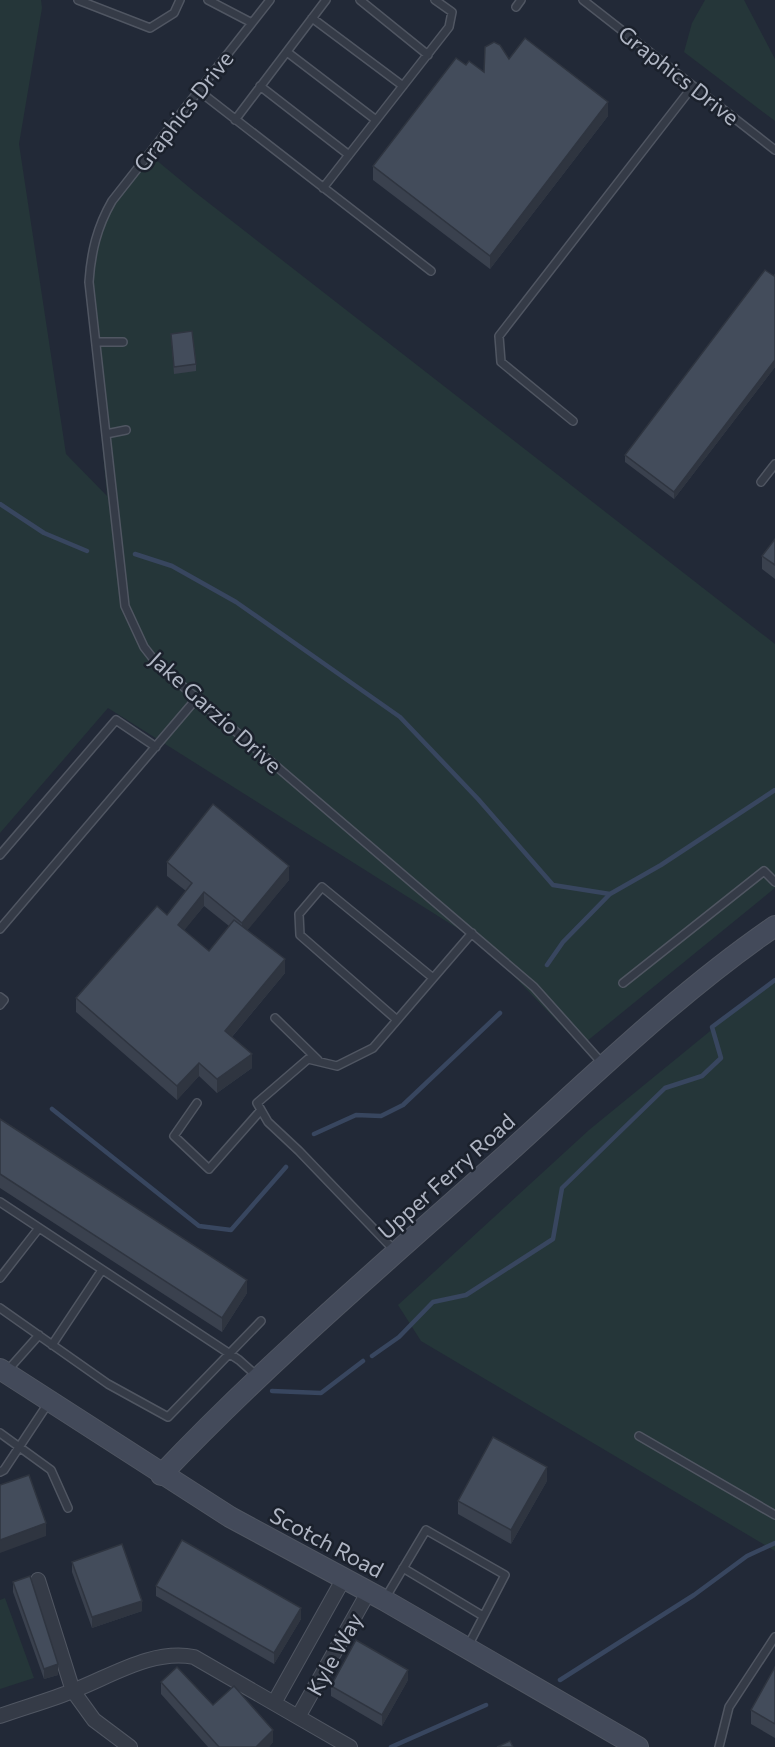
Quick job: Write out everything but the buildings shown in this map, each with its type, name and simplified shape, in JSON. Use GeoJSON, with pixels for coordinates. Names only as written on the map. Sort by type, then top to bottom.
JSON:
{"type":"FeatureCollection","features":[{"type":"Feature","properties":{"kind":"main road","name":"Upper Ferry Road"},"geometry":{"type":"LineString","coordinates":[[161,1474],[258,1377],[604,1067],[701,981],[775,926]]}},
{"type":"Feature","properties":{"kind":"main road","name":"Scotch Road"},"geometry":{"type":"LineString","coordinates":[[3,1371],[230,1517],[377,1595],[638,1747]]}},
{"type":"Feature","properties":{"kind":"street","name":"Kyle Way"},"geometry":{"type":"LineString","coordinates":[[274,1703],[344,1578]]}},
{"type":"Feature","properties":{"kind":"street"},"geometry":{"type":"LineString","coordinates":[[38,1580],[74,1691],[94,1720],[130,1747]]}},
{"type":"Feature","properties":{"kind":"street","name":"Kyle Way"},"geometry":{"type":"LineString","coordinates":[[298,1717],[377,1595]]}},
{"type":"Feature","properties":{"kind":"street","name":"Kyle Way"},"geometry":{"type":"LineString","coordinates":[[0,1716],[74,1691],[156,1657],[176,1654],[194,1657],[350,1747]]}},
{"type":"Feature","properties":{"kind":"lane"},"geometry":{"type":"LineString","coordinates":[[78,0],[150,28],[174,13],[180,0]]}},
{"type":"Feature","properties":{"kind":"lane"},"geometry":{"type":"LineString","coordinates":[[207,0],[252,23]]}},
{"type":"Feature","properties":{"kind":"lane","name":"Graphics Drive"},"geometry":{"type":"LineString","coordinates":[[100,225],[112,201],[270,0]]}},
{"type":"Feature","properties":{"kind":"lane"},"geometry":{"type":"LineString","coordinates":[[235,120],[326,0]]}},
{"type":"Feature","properties":{"kind":"lane"},"geometry":{"type":"LineString","coordinates":[[360,0],[428,55]]}},
{"type":"Feature","properties":{"kind":"lane"},"geometry":{"type":"LineString","coordinates":[[323,189],[449,27],[452,12],[435,0]]}},
{"type":"Feature","properties":{"kind":"lane","name":"Graphics Drive"},"geometry":{"type":"LineString","coordinates":[[583,0],[775,150]]}},
{"type":"Feature","properties":{"kind":"lane"},"geometry":{"type":"LineString","coordinates":[[312,18],[403,86]]}},
{"type":"Feature","properties":{"kind":"lane"},"geometry":{"type":"LineString","coordinates":[[287,51],[376,120]]}},
{"type":"Feature","properties":{"kind":"lane"},"geometry":{"type":"LineString","coordinates":[[260,86],[349,155]]}},
{"type":"Feature","properties":{"kind":"lane"},"geometry":{"type":"LineString","coordinates":[[573,421],[501,362],[499,336],[693,86]]}},
{"type":"Feature","properties":{"kind":"lane"},"geometry":{"type":"LineString","coordinates":[[199,91],[431,271]]}},
{"type":"Feature","properties":{"kind":"lane","name":"Jake Garzio Drive"},"geometry":{"type":"LineString","coordinates":[[100,225],[91,256],[89,282],[125,606],[144,647],[158,664],[534,987],[604,1067]]}},
{"type":"Feature","properties":{"kind":"lane"},"geometry":{"type":"LineString","coordinates":[[96,342],[123,342]]}},
{"type":"Feature","properties":{"kind":"lane"},"geometry":{"type":"LineString","coordinates":[[106,434],[126,430]]}},
{"type":"Feature","properties":{"kind":"lane"},"geometry":{"type":"LineString","coordinates":[[761,482],[775,464]]}},
{"type":"Feature","properties":{"kind":"lane"},"geometry":{"type":"LineString","coordinates":[[0,929],[197,698]]}},
{"type":"Feature","properties":{"kind":"lane"},"geometry":{"type":"LineString","coordinates":[[0,855],[116,720],[156,747]]}},
{"type":"Feature","properties":{"kind":"lane"},"geometry":{"type":"LineString","coordinates":[[623,983],[764,871],[775,882]]}},
{"type":"Feature","properties":{"kind":"lane"},"geometry":{"type":"LineString","coordinates":[[397,1020],[300,935],[299,914],[322,887],[433,978]]}},
{"type":"Feature","properties":{"kind":"lane"},"geometry":{"type":"LineString","coordinates":[[396,1253],[299,1151],[267,1122],[257,1103],[308,1059],[337,1066],[373,1048],[472,933]]}},
{"type":"Feature","properties":{"kind":"lane"},"geometry":{"type":"LineString","coordinates":[[0,997],[4,1000],[0,1005]]}},
{"type":"Feature","properties":{"kind":"lane"},"geometry":{"type":"LineString","coordinates":[[275,1018],[320,1062]]}},
{"type":"Feature","properties":{"kind":"lane"},"geometry":{"type":"LineString","coordinates":[[197,1103],[174,1136],[209,1169],[261,1110]]}},
{"type":"Feature","properties":{"kind":"lane"},"geometry":{"type":"LineString","coordinates":[[0,1202],[230,1353],[258,1377]]}},
{"type":"Feature","properties":{"kind":"lane"},"geometry":{"type":"LineString","coordinates":[[0,1278],[39,1227]]}},
{"type":"Feature","properties":{"kind":"lane"},"geometry":{"type":"LineString","coordinates":[[52,1345],[102,1270]]}},
{"type":"Feature","properties":{"kind":"lane"},"geometry":{"type":"LineString","coordinates":[[0,1308],[108,1384],[168,1417],[261,1321]]}},
{"type":"Feature","properties":{"kind":"lane"},"geometry":{"type":"LineString","coordinates":[[3,1371],[27,1352],[39,1335]]}},
{"type":"Feature","properties":{"kind":"lane"},"geometry":{"type":"LineString","coordinates":[[0,1472],[20,1447],[49,1402]]}},
{"type":"Feature","properties":{"kind":"lane"},"geometry":{"type":"LineString","coordinates":[[0,1433],[51,1470],[68,1508]]}},
{"type":"Feature","properties":{"kind":"lane"},"geometry":{"type":"LineString","coordinates":[[639,1436],[775,1515]]}},
{"type":"Feature","properties":{"kind":"lane"},"geometry":{"type":"LineString","coordinates":[[377,1595],[403,1568],[426,1530],[505,1575],[467,1647]]}},
{"type":"Feature","properties":{"kind":"lane"},"geometry":{"type":"LineString","coordinates":[[403,1568],[483,1616]]}},
{"type":"Feature","properties":{"kind":"lane"},"geometry":{"type":"LineString","coordinates":[[719,1747],[729,1707],[775,1637]]}},
{"type":"Feature","properties":{"kind":"shaded area"},"geometry":{"type":"Polygon","coordinates":[[[0,0],[41,0],[42,8],[19,144],[66,454],[107,496],[86,269],[114,193],[149,154],[775,644],[775,888],[581,1046],[484,945],[108,708],[0,833],[0,0]]]}},
{"type":"Feature","properties":{"kind":"shaded area"},"geometry":{"type":"Polygon","coordinates":[[[705,0],[744,0],[775,59],[775,121],[684,52],[692,23],[705,0]]]}},
{"type":"Feature","properties":{"kind":"shaded area"},"geometry":{"type":"Polygon","coordinates":[[[775,978],[775,1551],[421,1341],[398,1305],[589,1130],[775,978]]]}},
{"type":"Feature","properties":{"kind":"shaded area"},"geometry":{"type":"Polygon","coordinates":[[[5,1598],[34,1678],[0,1689],[0,1600],[5,1598]]]}},
{"type":"Feature","properties":{"kind":"waterway"},"geometry":{"type":"LineString","coordinates":[[0,504],[44,533],[87,551]]}},
{"type":"Feature","properties":{"kind":"waterway"},"geometry":{"type":"LineString","coordinates":[[135,554],[172,566],[236,602],[400,717],[478,799],[553,885],[610,894],[661,865],[775,790]]}},
{"type":"Feature","properties":{"kind":"waterway"},"geometry":{"type":"LineString","coordinates":[[547,965],[563,942],[610,894]]}},
{"type":"Feature","properties":{"kind":"waterway"},"geometry":{"type":"LineString","coordinates":[[372,1356],[399,1337],[433,1302],[466,1295],[553,1239],[562,1188],[665,1088],[702,1076],[721,1058],[712,1027],[775,980]]}},
{"type":"Feature","properties":{"kind":"waterway"},"geometry":{"type":"LineString","coordinates":[[314,1134],[356,1115],[381,1116],[403,1105],[500,1013]]}},
{"type":"Feature","properties":{"kind":"waterway"},"geometry":{"type":"LineString","coordinates":[[52,1109],[199,1226],[231,1230],[286,1167]]}},
{"type":"Feature","properties":{"kind":"waterway"},"geometry":{"type":"LineString","coordinates":[[272,1391],[321,1393],[363,1361]]}},
{"type":"Feature","properties":{"kind":"waterway"},"geometry":{"type":"LineString","coordinates":[[560,1680],[694,1595],[747,1556],[775,1543]]}},
{"type":"Feature","properties":{"kind":"waterway"},"geometry":{"type":"LineString","coordinates":[[391,1747],[486,1705]]}}]}
